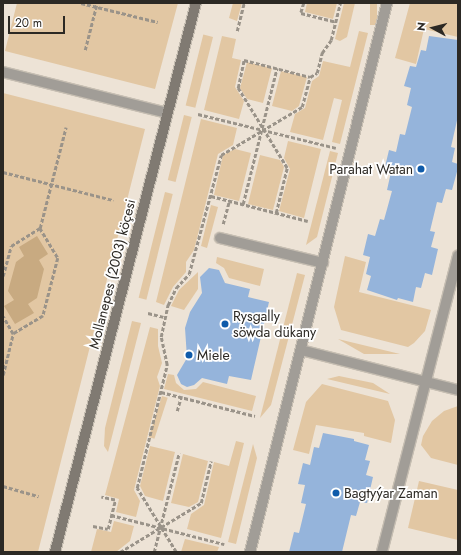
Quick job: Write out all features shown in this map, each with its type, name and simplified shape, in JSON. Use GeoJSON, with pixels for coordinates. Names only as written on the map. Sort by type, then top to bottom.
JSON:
{"type":"FeatureCollection","features":[{"type":"Feature","properties":{"kind":"street","name":"Mollanepes (2003) köçesi"},"geometry":{"type":"LineString","coordinates":[[55,552],[196,3]]}},
{"type":"Feature","properties":{"kind":"street"},"geometry":{"type":"LineString","coordinates":[[250,552],[387,3]]}},
{"type":"Feature","properties":{"kind":"street"},"geometry":{"type":"LineString","coordinates":[[3,72],[167,113]]}},
{"type":"Feature","properties":{"kind":"street"},"geometry":{"type":"LineString","coordinates":[[220,238],[323,263]]}},
{"type":"Feature","properties":{"kind":"street"},"geometry":{"type":"LineString","coordinates":[[382,552],[458,256]]}},
{"type":"Feature","properties":{"kind":"street"},"geometry":{"type":"LineString","coordinates":[[301,350],[458,390]]}},
{"type":"Feature","properties":{"kind":"path"},"geometry":{"type":"LineString","coordinates":[[81,3],[158,22]]}},
{"type":"Feature","properties":{"kind":"path"},"geometry":{"type":"LineString","coordinates":[[85,50],[97,3]]}},
{"type":"Feature","properties":{"kind":"path"},"geometry":{"type":"LineString","coordinates":[[237,31],[244,3]]}},
{"type":"Feature","properties":{"kind":"path"},"geometry":{"type":"LineString","coordinates":[[304,3],[301,13],[336,22]]}},
{"type":"Feature","properties":{"kind":"path"},"geometry":{"type":"LineString","coordinates":[[276,213],[287,168],[238,88],[244,60],[310,77],[317,73],[336,22],[340,3]]}},
{"type":"Feature","properties":{"kind":"path"},"geometry":{"type":"LineString","coordinates":[[243,204],[277,68]]}},
{"type":"Feature","properties":{"kind":"path"},"geometry":{"type":"LineString","coordinates":[[176,552],[137,488],[167,365],[161,345],[164,317],[171,297],[189,274],[221,154],[302,107],[310,77]]}},
{"type":"Feature","properties":{"kind":"path"},"geometry":{"type":"LineString","coordinates":[[198,114],[350,152]]}},
{"type":"Feature","properties":{"kind":"path"},"geometry":{"type":"LineString","coordinates":[[3,276],[10,246],[40,228],[66,127]]}},
{"type":"Feature","properties":{"kind":"path"},"geometry":{"type":"LineString","coordinates":[[3,172],[114,200]]}},
{"type":"Feature","properties":{"kind":"path"},"geometry":{"type":"LineString","coordinates":[[210,196],[308,221]]}},
{"type":"Feature","properties":{"kind":"path"},"geometry":{"type":"LineString","coordinates":[[220,238],[229,201]]}},
{"type":"Feature","properties":{"kind":"path"},"geometry":{"type":"LineString","coordinates":[[13,334],[43,316],[58,258],[40,228]]}},
{"type":"Feature","properties":{"kind":"path"},"geometry":{"type":"LineString","coordinates":[[148,313],[164,317]]}},
{"type":"Feature","properties":{"kind":"path"},"geometry":{"type":"LineString","coordinates":[[3,317],[13,334],[3,376]]}},
{"type":"Feature","properties":{"kind":"path"},"geometry":{"type":"LineString","coordinates":[[161,392],[255,416]]}},
{"type":"Feature","properties":{"kind":"path"},"geometry":{"type":"LineString","coordinates":[[177,411],[181,397]]}},
{"type":"Feature","properties":{"kind":"path"},"geometry":{"type":"LineString","coordinates":[[154,552],[179,453]]}},
{"type":"Feature","properties":{"kind":"path"},"geometry":{"type":"LineString","coordinates":[[120,552],[201,504],[211,462]]}},
{"type":"Feature","properties":{"kind":"path"},"geometry":{"type":"LineString","coordinates":[[3,486],[39,496]]}},
{"type":"Feature","properties":{"kind":"path"},"geometry":{"type":"LineString","coordinates":[[93,526],[108,529],[112,515],[115,500],[101,497]]}},
{"type":"Feature","properties":{"kind":"path"},"geometry":{"type":"LineString","coordinates":[[112,515],[224,544]]}},
{"type":"Feature","properties":{"kind":"shaded area"},"geometry":{"type":"Polygon","coordinates":[[[17,3],[178,3],[155,89],[5,51],[17,3]]]}},
{"type":"Feature","properties":{"kind":"shaded area"},"geometry":{"type":"Polygon","coordinates":[[[233,3],[242,3],[237,21],[229,18],[233,3]]]}},
{"type":"Feature","properties":{"kind":"shaded area"},"geometry":{"type":"Polygon","coordinates":[[[307,3],[337,3],[333,19],[305,12],[307,3]]]}},
{"type":"Feature","properties":{"kind":"shaded area"},"geometry":{"type":"Polygon","coordinates":[[[344,3],[355,3],[347,37],[340,41],[335,39],[344,3]]]}},
{"type":"Feature","properties":{"kind":"shaded area"},"geometry":{"type":"Polygon","coordinates":[[[370,3],[377,3],[377,25],[370,25],[370,3]]]}},
{"type":"Feature","properties":{"kind":"shaded area"},"geometry":{"type":"Polygon","coordinates":[[[410,3],[458,3],[458,37],[424,29],[416,64],[395,58],[410,3]]]}},
{"type":"Feature","properties":{"kind":"shaded area"},"geometry":{"type":"Polygon","coordinates":[[[359,31],[368,33],[340,144],[332,142],[342,100],[334,98],[323,140],[290,132],[295,114],[305,108],[312,81],[319,76],[323,61],[350,67],[359,31]]]}},
{"type":"Feature","properties":{"kind":"shaded area"},"geometry":{"type":"Polygon","coordinates":[[[203,35],[213,37],[195,108],[186,105],[203,35]]]}},
{"type":"Feature","properties":{"kind":"shaded area"},"geometry":{"type":"Polygon","coordinates":[[[222,36],[236,39],[232,58],[241,60],[235,87],[244,101],[239,119],[204,110],[222,36]]]}},
{"type":"Feature","properties":{"kind":"shaded area"},"geometry":{"type":"Polygon","coordinates":[[[247,62],[272,68],[263,103],[247,99],[240,88],[247,62]]]}},
{"type":"Feature","properties":{"kind":"shaded area"},"geometry":{"type":"Polygon","coordinates":[[[281,71],[307,77],[299,106],[292,111],[272,106],[281,71]]]}},
{"type":"Feature","properties":{"kind":"shaded area"},"geometry":{"type":"Polygon","coordinates":[[[3,93],[145,129],[38,552],[3,552],[3,93]]]}},
{"type":"Feature","properties":{"kind":"shaded area"},"geometry":{"type":"Polygon","coordinates":[[[184,115],[192,117],[176,182],[168,180],[184,115]]]}},
{"type":"Feature","properties":{"kind":"shaded area"},"geometry":{"type":"Polygon","coordinates":[[[201,119],[237,128],[233,145],[218,154],[194,250],[186,262],[186,272],[173,287],[164,305],[156,302],[201,119]]]}},
{"type":"Feature","properties":{"kind":"shaded area"},"geometry":{"type":"Polygon","coordinates":[[[288,141],[321,149],[304,218],[279,211],[290,169],[284,158],[288,141]]]}},
{"type":"Feature","properties":{"kind":"shaded area"},"geometry":{"type":"Polygon","coordinates":[[[235,149],[251,153],[239,201],[214,195],[223,155],[235,149]]]}},
{"type":"Feature","properties":{"kind":"shaded area"},"geometry":{"type":"Polygon","coordinates":[[[330,151],[338,153],[317,237],[306,245],[330,151]]]}},
{"type":"Feature","properties":{"kind":"shaded area"},"geometry":{"type":"Polygon","coordinates":[[[260,155],[280,160],[284,167],[273,210],[248,204],[260,155]]]}},
{"type":"Feature","properties":{"kind":"shaded area"},"geometry":{"type":"Polygon","coordinates":[[[165,192],[173,194],[146,300],[139,298],[165,192]]]}},
{"type":"Feature","properties":{"kind":"shaded area"},"geometry":{"type":"Polygon","coordinates":[[[211,205],[218,207],[207,248],[201,246],[211,205]]]}},
{"type":"Feature","properties":{"kind":"shaded area"},"geometry":{"type":"Polygon","coordinates":[[[37,236],[48,254],[39,260],[44,269],[37,298],[28,304],[34,313],[15,324],[4,306],[14,300],[8,291],[16,262],[24,256],[19,247],[37,236]]]}},
{"type":"Feature","properties":{"kind":"shaded area"},"geometry":{"type":"Polygon","coordinates":[[[345,256],[366,262],[359,292],[431,310],[425,331],[414,343],[408,347],[341,330],[334,307],[345,256]]]}},
{"type":"Feature","properties":{"kind":"shaded area"},"geometry":{"type":"Polygon","coordinates":[[[217,257],[264,269],[260,286],[229,278],[224,268],[216,263],[217,257]]]}},
{"type":"Feature","properties":{"kind":"shaded area"},"geometry":{"type":"Polygon","coordinates":[[[198,272],[198,289],[184,310],[171,306],[179,290],[198,272]]]}},
{"type":"Feature","properties":{"kind":"shaded area"},"geometry":{"type":"Polygon","coordinates":[[[297,273],[305,275],[271,405],[260,418],[297,273]]]}},
{"type":"Feature","properties":{"kind":"shaded area"},"geometry":{"type":"Polygon","coordinates":[[[132,321],[141,323],[108,452],[104,446],[105,428],[132,321]]]}},
{"type":"Feature","properties":{"kind":"shaded area"},"geometry":{"type":"Polygon","coordinates":[[[150,327],[158,329],[158,346],[162,363],[157,377],[160,386],[134,490],[140,501],[136,517],[116,512],[119,499],[105,495],[150,327]]]}},
{"type":"Feature","properties":{"kind":"shaded area"},"geometry":{"type":"Polygon","coordinates":[[[338,339],[400,354],[364,354],[338,339]]]}},
{"type":"Feature","properties":{"kind":"shaded area"},"geometry":{"type":"Polygon","coordinates":[[[168,374],[174,375],[176,383],[184,390],[196,389],[203,382],[256,396],[252,411],[164,389],[168,374]]]}},
{"type":"Feature","properties":{"kind":"shaded area"},"geometry":{"type":"Polygon","coordinates":[[[339,376],[373,383],[390,394],[327,379],[339,376]]]}},
{"type":"Feature","properties":{"kind":"shaded area"},"geometry":{"type":"Polygon","coordinates":[[[322,384],[388,401],[395,420],[391,443],[364,436],[364,433],[316,425],[309,454],[293,450],[306,402],[322,384]]]}},
{"type":"Feature","properties":{"kind":"shaded area"},"geometry":{"type":"Polygon","coordinates":[[[162,396],[168,398],[154,439],[149,437],[162,396]]]}},
{"type":"Feature","properties":{"kind":"shaded area"},"geometry":{"type":"Polygon","coordinates":[[[458,406],[458,465],[431,458],[421,445],[423,436],[432,421],[444,411],[458,406]]]}},
{"type":"Feature","properties":{"kind":"shaded area"},"geometry":{"type":"Polygon","coordinates":[[[236,441],[244,443],[221,538],[187,529],[191,514],[204,505],[214,462],[229,466],[236,441]]]}},
{"type":"Feature","properties":{"kind":"shaded area"},"geometry":{"type":"Polygon","coordinates":[[[253,444],[257,458],[236,544],[228,542],[253,444]]]}},
{"type":"Feature","properties":{"kind":"shaded area"},"geometry":{"type":"Polygon","coordinates":[[[150,446],[175,452],[163,501],[145,496],[140,486],[150,446]]]}},
{"type":"Feature","properties":{"kind":"shaded area"},"geometry":{"type":"Polygon","coordinates":[[[183,454],[208,461],[198,502],[189,507],[171,503],[183,454]]]}},
{"type":"Feature","properties":{"kind":"shaded area"},"geometry":{"type":"Polygon","coordinates":[[[419,481],[458,490],[458,540],[408,528],[419,481]]]}},
{"type":"Feature","properties":{"kind":"shaded area"},"geometry":{"type":"Polygon","coordinates":[[[114,521],[134,526],[130,541],[116,552],[91,552],[97,529],[111,532],[114,521]]]}},
{"type":"Feature","properties":{"kind":"shaded area"},"geometry":{"type":"Polygon","coordinates":[[[185,539],[219,547],[217,552],[181,552],[185,539]]]}},
{"type":"Feature","properties":{"kind":"building","name":"Parahat Watan"},"geometry":{"type":"Polygon","coordinates":[[[429,36],[458,40],[458,116],[451,147],[455,148],[452,162],[458,164],[458,168],[452,190],[446,189],[442,203],[437,202],[430,231],[435,232],[431,247],[438,249],[432,275],[425,273],[421,288],[416,287],[413,302],[398,298],[397,300],[367,290],[371,276],[366,274],[370,257],[363,255],[368,234],[375,236],[380,219],[384,220],[392,191],[387,190],[391,172],[384,171],[389,150],[396,152],[400,134],[405,135],[412,107],[407,105],[411,88],[404,86],[410,66],[416,67],[421,50],[426,51],[429,36]]]}},
{"type":"Feature","properties":{"kind":"building","name":"Rysgally söwda dükany"},"geometry":{"type":"Polygon","coordinates":[[[209,268],[219,270],[225,283],[250,289],[248,297],[269,302],[251,380],[229,376],[227,384],[202,378],[194,385],[187,387],[181,384],[177,375],[187,358],[185,328],[190,312],[202,293],[200,277],[209,268]]]}},
{"type":"Feature","properties":{"kind":"building","name":"Bagtyýar Zaman"},"geometry":{"type":"Polygon","coordinates":[[[323,433],[354,439],[354,441],[369,445],[365,460],[370,461],[366,475],[373,477],[367,503],[360,502],[356,516],[351,515],[342,552],[289,552],[294,532],[299,533],[306,504],[301,503],[305,485],[298,484],[303,463],[310,465],[314,447],[319,448],[323,433]]]}},
{"type":"Feature","properties":{"kind":"place","name":"Parahat Watan"},"geometry":{"type":"Point","coordinates":[421,169]}},
{"type":"Feature","properties":{"kind":"place","name":"Rysgally söwda dükany"},"geometry":{"type":"Point","coordinates":[225,324]}},
{"type":"Feature","properties":{"kind":"place","name":"Miele"},"geometry":{"type":"Point","coordinates":[189,355]}},
{"type":"Feature","properties":{"kind":"place","name":"Bagtyýar Zaman"},"geometry":{"type":"Point","coordinates":[336,493]}}]}
